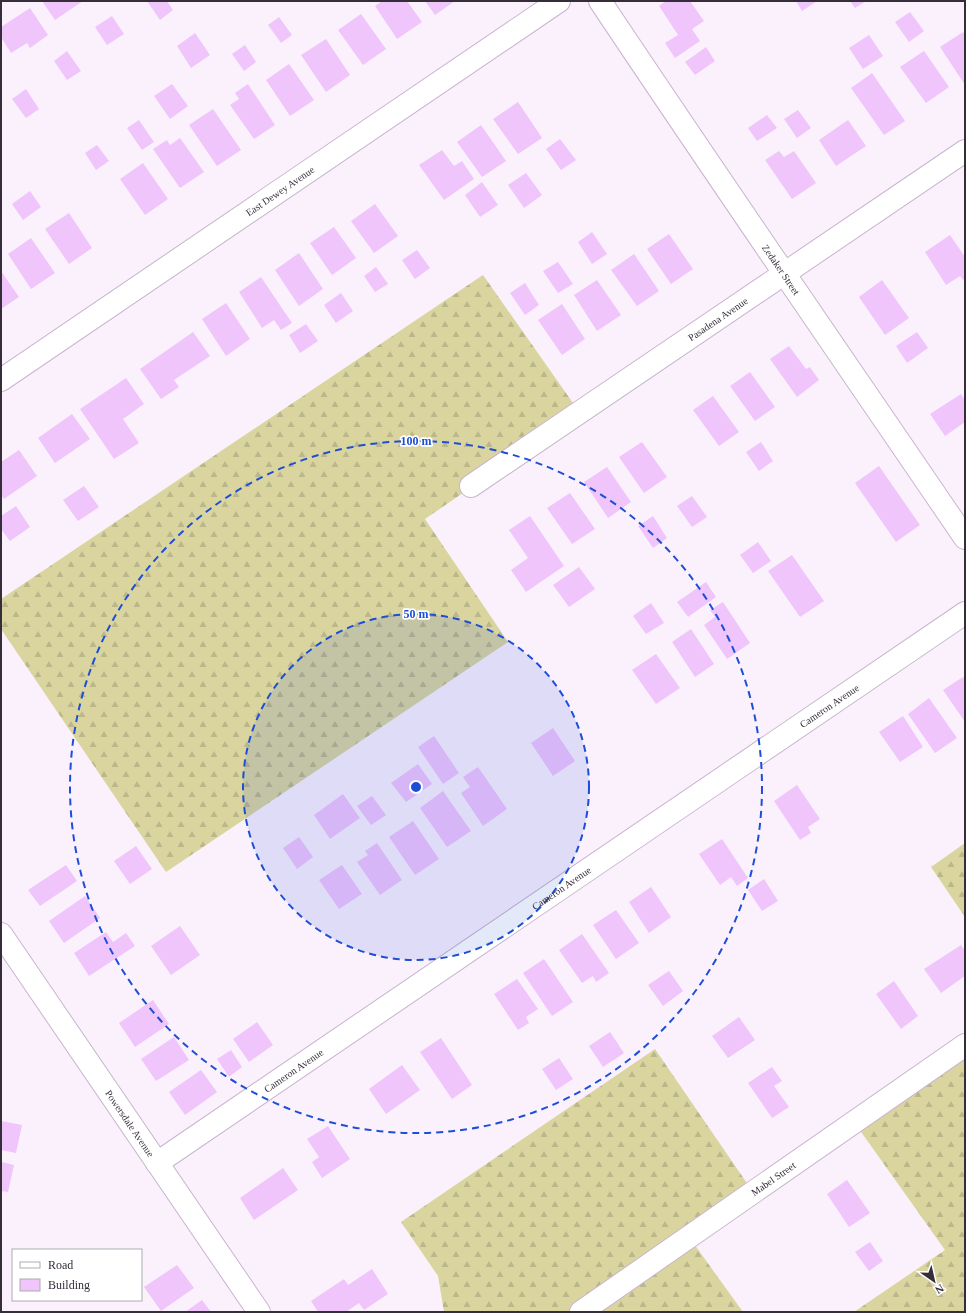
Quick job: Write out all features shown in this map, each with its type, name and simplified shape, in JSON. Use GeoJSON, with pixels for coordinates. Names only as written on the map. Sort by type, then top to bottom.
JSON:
{"type":"FeatureCollection","features":[{"type":"Feature","properties":{"kind":"street","name":"East Dewey Avenue"},"geometry":{"type":"LineString","coordinates":[[1,380],[559,1]]}},
{"type":"Feature","properties":{"kind":"street","name":"Zedaker Street"},"geometry":{"type":"LineString","coordinates":[[600,1],[695,144],[785,273],[965,538]]}},
{"type":"Feature","properties":{"kind":"street","name":"Pasadena Avenue"},"geometry":{"type":"LineString","coordinates":[[471,486],[965,151]]}},
{"type":"Feature","properties":{"kind":"street","name":"Cameron Avenue"},"geometry":{"type":"LineString","coordinates":[[157,1162],[965,613]]}},
{"type":"Feature","properties":{"kind":"street","name":"Powersdale Avenue"},"geometry":{"type":"LineString","coordinates":[[1,934],[259,1312]]}},
{"type":"Feature","properties":{"kind":"street","name":"Mabel Street"},"geometry":{"type":"LineString","coordinates":[[581,1312],[965,1045]]}},
{"type":"Feature","properties":{"kind":"green space"},"geometry":{"type":"Polygon","coordinates":[[[483,275],[580,413],[425,519],[508,642],[166,872],[1,629],[1,599],[483,275]]]}},
{"type":"Feature","properties":{"kind":"green space"},"geometry":{"type":"Polygon","coordinates":[[[965,843],[965,917],[931,867],[965,843]]]}},
{"type":"Feature","properties":{"kind":"green space"},"geometry":{"type":"Polygon","coordinates":[[[965,1045],[965,1312],[854,1312],[945,1250],[854,1122],[965,1045]]]}},
{"type":"Feature","properties":{"kind":"green space"},"geometry":{"type":"Polygon","coordinates":[[[655,1049],[753,1192],[689,1237],[743,1312],[444,1312],[438,1276],[401,1222],[655,1049]]]}},
{"type":"Feature","properties":{"kind":"building"},"geometry":{"type":"Polygon","coordinates":[[[42,1],[83,1],[55,20],[42,1]]]}},
{"type":"Feature","properties":{"kind":"building"},"geometry":{"type":"Polygon","coordinates":[[[147,1],[167,1],[173,10],[160,20],[147,1]]]}},
{"type":"Feature","properties":{"kind":"building"},"geometry":{"type":"Polygon","coordinates":[[[382,1],[407,1],[422,22],[397,39],[375,6],[382,1]]]}},
{"type":"Feature","properties":{"kind":"building"},"geometry":{"type":"Polygon","coordinates":[[[425,1],[455,1],[435,15],[425,1]]]}},
{"type":"Feature","properties":{"kind":"building"},"geometry":{"type":"Polygon","coordinates":[[[666,1],[690,1],[704,21],[692,29],[700,41],[675,58],[665,43],[678,35],[659,6],[666,1]]]}},
{"type":"Feature","properties":{"kind":"building"},"geometry":{"type":"Polygon","coordinates":[[[796,1],[817,1],[802,11],[796,1]]]}},
{"type":"Feature","properties":{"kind":"building"},"geometry":{"type":"Polygon","coordinates":[[[850,1],[866,1],[855,8],[850,1]]]}},
{"type":"Feature","properties":{"kind":"building"},"geometry":{"type":"Polygon","coordinates":[[[30,8],[48,35],[30,48],[27,43],[11,53],[1,37],[1,27],[30,8]]]}},
{"type":"Feature","properties":{"kind":"building"},"geometry":{"type":"Polygon","coordinates":[[[910,12],[924,31],[909,42],[895,22],[910,12]]]}},
{"type":"Feature","properties":{"kind":"building"},"geometry":{"type":"Polygon","coordinates":[[[361,14],[386,49],[363,65],[338,30],[361,14]]]}},
{"type":"Feature","properties":{"kind":"building"},"geometry":{"type":"Polygon","coordinates":[[[112,16],[124,34],[107,45],[95,27],[112,16]]]}},
{"type":"Feature","properties":{"kind":"building"},"geometry":{"type":"Polygon","coordinates":[[[279,17],[292,35],[281,43],[268,25],[279,17]]]}},
{"type":"Feature","properties":{"kind":"building"},"geometry":{"type":"Polygon","coordinates":[[[963,32],[965,35],[965,85],[940,47],[963,32]]]}},
{"type":"Feature","properties":{"kind":"building"},"geometry":{"type":"Polygon","coordinates":[[[195,33],[210,55],[191,68],[177,46],[195,33]]]}},
{"type":"Feature","properties":{"kind":"building"},"geometry":{"type":"Polygon","coordinates":[[[869,35],[883,56],[863,69],[849,48],[869,35]]]}},
{"type":"Feature","properties":{"kind":"building"},"geometry":{"type":"Polygon","coordinates":[[[326,39],[350,75],[326,92],[301,55],[326,39]]]}},
{"type":"Feature","properties":{"kind":"building"},"geometry":{"type":"Polygon","coordinates":[[[245,45],[256,62],[244,71],[232,54],[245,45]]]}},
{"type":"Feature","properties":{"kind":"building"},"geometry":{"type":"Polygon","coordinates":[[[706,47],[715,61],[695,75],[685,62],[706,47]]]}},
{"type":"Feature","properties":{"kind":"building"},"geometry":{"type":"Polygon","coordinates":[[[67,51],[81,71],[67,80],[54,61],[67,51]]]}},
{"type":"Feature","properties":{"kind":"building"},"geometry":{"type":"Polygon","coordinates":[[[924,51],[949,87],[926,103],[900,67],[924,51]]]}},
{"type":"Feature","properties":{"kind":"building"},"geometry":{"type":"Polygon","coordinates":[[[289,64],[314,100],[290,116],[266,80],[289,64]]]}},
{"type":"Feature","properties":{"kind":"building"},"geometry":{"type":"Polygon","coordinates":[[[872,73],[905,121],[884,135],[851,88],[872,73]]]}},
{"type":"Feature","properties":{"kind":"building"},"geometry":{"type":"Polygon","coordinates":[[[172,84],[188,106],[170,119],[154,96],[172,84]]]}},
{"type":"Feature","properties":{"kind":"building"},"geometry":{"type":"Polygon","coordinates":[[[248,84],[275,125],[254,139],[230,105],[239,99],[235,93],[248,84]]]}},
{"type":"Feature","properties":{"kind":"building"},"geometry":{"type":"Polygon","coordinates":[[[26,89],[39,109],[26,118],[12,99],[26,89]]]}},
{"type":"Feature","properties":{"kind":"building"},"geometry":{"type":"Polygon","coordinates":[[[518,102],[542,138],[518,154],[493,119],[518,102]]]}},
{"type":"Feature","properties":{"kind":"building"},"geometry":{"type":"Polygon","coordinates":[[[213,109],[241,150],[217,166],[189,125],[213,109]]]}},
{"type":"Feature","properties":{"kind":"building"},"geometry":{"type":"Polygon","coordinates":[[[798,110],[811,128],[797,138],[784,119],[798,110]]]}},
{"type":"Feature","properties":{"kind":"building"},"geometry":{"type":"Polygon","coordinates":[[[767,115],[777,128],[757,141],[748,128],[767,115]]]}},
{"type":"Feature","properties":{"kind":"building"},"geometry":{"type":"Polygon","coordinates":[[[139,120],[154,142],[142,150],[127,128],[139,120]]]}},
{"type":"Feature","properties":{"kind":"building"},"geometry":{"type":"Polygon","coordinates":[[[848,120],[866,146],[836,166],[819,140],[848,120]]]}},
{"type":"Feature","properties":{"kind":"building"},"geometry":{"type":"Polygon","coordinates":[[[481,125],[506,161],[482,177],[457,142],[481,125]]]}},
{"type":"Feature","properties":{"kind":"building"},"geometry":{"type":"Polygon","coordinates":[[[180,138],[204,172],[180,188],[153,149],[167,140],[170,145],[180,138]]]}},
{"type":"Feature","properties":{"kind":"building"},"geometry":{"type":"Polygon","coordinates":[[[560,139],[576,160],[561,170],[546,149],[560,139]]]}},
{"type":"Feature","properties":{"kind":"building"},"geometry":{"type":"Polygon","coordinates":[[[97,145],[109,161],[96,170],[85,153],[97,145]]]}},
{"type":"Feature","properties":{"kind":"building"},"geometry":{"type":"Polygon","coordinates":[[[442,150],[454,166],[462,161],[474,179],[444,200],[419,165],[442,150]]]}},
{"type":"Feature","properties":{"kind":"building"},"geometry":{"type":"Polygon","coordinates":[[[779,151],[784,157],[794,151],[816,183],[792,199],[765,160],[779,151]]]}},
{"type":"Feature","properties":{"kind":"building"},"geometry":{"type":"Polygon","coordinates":[[[143,163],[168,199],[145,215],[120,179],[143,163]]]}},
{"type":"Feature","properties":{"kind":"building"},"geometry":{"type":"Polygon","coordinates":[[[526,173],[542,195],[524,208],[508,185],[526,173]]]}},
{"type":"Feature","properties":{"kind":"building"},"geometry":{"type":"Polygon","coordinates":[[[482,182],[498,205],[480,217],[465,195],[482,182]]]}},
{"type":"Feature","properties":{"kind":"building"},"geometry":{"type":"Polygon","coordinates":[[[30,191],[41,207],[23,220],[12,204],[30,191]]]}},
{"type":"Feature","properties":{"kind":"building"},"geometry":{"type":"Polygon","coordinates":[[[375,204],[398,236],[374,253],[351,221],[375,204]]]}},
{"type":"Feature","properties":{"kind":"building"},"geometry":{"type":"Polygon","coordinates":[[[69,213],[92,248],[69,264],[45,229],[69,213]]]}},
{"type":"Feature","properties":{"kind":"building"},"geometry":{"type":"Polygon","coordinates":[[[334,227],[356,258],[332,275],[310,243],[334,227]]]}},
{"type":"Feature","properties":{"kind":"building"},"geometry":{"type":"Polygon","coordinates":[[[592,232],[607,254],[592,264],[578,242],[592,232]]]}},
{"type":"Feature","properties":{"kind":"building"},"geometry":{"type":"Polygon","coordinates":[[[669,234],[693,269],[671,284],[647,249],[669,234]]]}},
{"type":"Feature","properties":{"kind":"building"},"geometry":{"type":"Polygon","coordinates":[[[950,235],[965,257],[965,278],[963,280],[960,276],[946,285],[925,252],[950,235]]]}},
{"type":"Feature","properties":{"kind":"building"},"geometry":{"type":"Polygon","coordinates":[[[31,238],[55,273],[31,289],[8,254],[31,238]]]}},
{"type":"Feature","properties":{"kind":"building"},"geometry":{"type":"Polygon","coordinates":[[[417,250],[430,268],[415,279],[402,260],[417,250]]]}},
{"type":"Feature","properties":{"kind":"building"},"geometry":{"type":"Polygon","coordinates":[[[299,253],[323,289],[299,306],[275,270],[299,253]]]}},
{"type":"Feature","properties":{"kind":"building"},"geometry":{"type":"Polygon","coordinates":[[[634,254],[659,291],[637,306],[611,270],[634,254]]]}},
{"type":"Feature","properties":{"kind":"building"},"geometry":{"type":"Polygon","coordinates":[[[558,262],[573,284],[558,293],[543,271],[558,262]]]}},
{"type":"Feature","properties":{"kind":"building"},"geometry":{"type":"Polygon","coordinates":[[[376,267],[388,284],[375,292],[364,276],[376,267]]]}},
{"type":"Feature","properties":{"kind":"building"},"geometry":{"type":"Polygon","coordinates":[[[1,271],[19,297],[1,309],[1,271]]]}},
{"type":"Feature","properties":{"kind":"building"},"geometry":{"type":"Polygon","coordinates":[[[261,277],[292,323],[281,330],[274,320],[262,328],[239,292],[261,277]]]}},
{"type":"Feature","properties":{"kind":"building"},"geometry":{"type":"Polygon","coordinates":[[[597,280],[621,315],[597,331],[574,295],[597,280]]]}},
{"type":"Feature","properties":{"kind":"building"},"geometry":{"type":"Polygon","coordinates":[[[882,280],[909,318],[885,335],[859,297],[882,280]]]}},
{"type":"Feature","properties":{"kind":"building"},"geometry":{"type":"Polygon","coordinates":[[[525,283],[539,305],[525,315],[510,293],[525,283]]]}},
{"type":"Feature","properties":{"kind":"building"},"geometry":{"type":"Polygon","coordinates":[[[341,293],[353,311],[336,323],[324,305],[341,293]]]}},
{"type":"Feature","properties":{"kind":"building"},"geometry":{"type":"Polygon","coordinates":[[[226,303],[250,339],[226,356],[202,319],[226,303]]]}},
{"type":"Feature","properties":{"kind":"building"},"geometry":{"type":"Polygon","coordinates":[[[562,304],[585,339],[562,355],[538,320],[562,304]]]}},
{"type":"Feature","properties":{"kind":"building"},"geometry":{"type":"Polygon","coordinates":[[[306,324],[318,341],[300,353],[289,335],[306,324]]]}},
{"type":"Feature","properties":{"kind":"building"},"geometry":{"type":"Polygon","coordinates":[[[193,332],[210,356],[174,380],[179,387],[161,399],[140,369],[193,332]]]}},
{"type":"Feature","properties":{"kind":"building"},"geometry":{"type":"Polygon","coordinates":[[[917,332],[928,348],[907,363],[896,346],[917,332]]]}},
{"type":"Feature","properties":{"kind":"building"},"geometry":{"type":"Polygon","coordinates":[[[789,346],[806,369],[810,367],[819,380],[797,397],[770,359],[789,346]]]}},
{"type":"Feature","properties":{"kind":"building"},"geometry":{"type":"Polygon","coordinates":[[[750,372],[775,407],[755,421],[730,386],[750,372]]]}},
{"type":"Feature","properties":{"kind":"building"},"geometry":{"type":"Polygon","coordinates":[[[126,378],[144,404],[123,419],[139,443],[114,459],[80,409],[126,378]]]}},
{"type":"Feature","properties":{"kind":"building"},"geometry":{"type":"Polygon","coordinates":[[[961,394],[965,400],[965,422],[945,436],[930,414],[961,394]]]}},
{"type":"Feature","properties":{"kind":"building"},"geometry":{"type":"Polygon","coordinates":[[[713,396],[739,432],[719,446],[693,410],[713,396]]]}},
{"type":"Feature","properties":{"kind":"building"},"geometry":{"type":"Polygon","coordinates":[[[72,414],[90,439],[55,463],[38,438],[72,414]]]}},
{"type":"Feature","properties":{"kind":"building"},"geometry":{"type":"Polygon","coordinates":[[[642,442],[667,477],[644,493],[619,457],[642,442]]]}},
{"type":"Feature","properties":{"kind":"building"},"geometry":{"type":"Polygon","coordinates":[[[761,442],[773,461],[759,471],[746,452],[761,442]]]}},
{"type":"Feature","properties":{"kind":"building"},"geometry":{"type":"Polygon","coordinates":[[[19,450],[37,476],[4,499],[1,495],[1,462],[19,450]]]}},
{"type":"Feature","properties":{"kind":"building"},"geometry":{"type":"Polygon","coordinates":[[[879,466],[920,525],[896,542],[855,483],[879,466]]]}},
{"type":"Feature","properties":{"kind":"building"},"geometry":{"type":"Polygon","coordinates":[[[607,467],[631,502],[608,518],[584,482],[607,467]]]}},
{"type":"Feature","properties":{"kind":"building"},"geometry":{"type":"Polygon","coordinates":[[[84,486],[99,507],[78,521],[63,500],[84,486]]]}},
{"type":"Feature","properties":{"kind":"building"},"geometry":{"type":"Polygon","coordinates":[[[570,493],[595,529],[572,544],[547,508],[570,493]]]}},
{"type":"Feature","properties":{"kind":"building"},"geometry":{"type":"Polygon","coordinates":[[[692,496],[707,517],[692,527],[677,506],[692,496]]]}},
{"type":"Feature","properties":{"kind":"building"},"geometry":{"type":"Polygon","coordinates":[[[16,506],[30,527],[10,541],[1,529],[1,516],[16,506]]]}},
{"type":"Feature","properties":{"kind":"building"},"geometry":{"type":"Polygon","coordinates":[[[530,516],[564,566],[526,592],[511,570],[528,558],[509,530],[530,516]]]}},
{"type":"Feature","properties":{"kind":"building"},"geometry":{"type":"Polygon","coordinates":[[[653,516],[667,538],[653,548],[638,526],[653,516]]]}},
{"type":"Feature","properties":{"kind":"building"},"geometry":{"type":"Polygon","coordinates":[[[758,542],[771,561],[753,573],[740,555],[758,542]]]}},
{"type":"Feature","properties":{"kind":"building"},"geometry":{"type":"Polygon","coordinates":[[[792,555],[824,601],[800,617],[768,571],[792,555]]]}},
{"type":"Feature","properties":{"kind":"building"},"geometry":{"type":"Polygon","coordinates":[[[579,567],[595,589],[569,607],[553,585],[579,567]]]}},
{"type":"Feature","properties":{"kind":"building"},"geometry":{"type":"Polygon","coordinates":[[[706,582],[716,597],[688,617],[677,602],[706,582]]]}},
{"type":"Feature","properties":{"kind":"building"},"geometry":{"type":"Polygon","coordinates":[[[723,602],[750,643],[727,659],[704,625],[715,617],[710,610],[723,602]]]}},
{"type":"Feature","properties":{"kind":"building"},"geometry":{"type":"Polygon","coordinates":[[[651,603],[664,623],[646,634],[633,616],[651,603]]]}},
{"type":"Feature","properties":{"kind":"building"},"geometry":{"type":"Polygon","coordinates":[[[691,629],[714,664],[695,677],[672,642],[691,629]]]}},
{"type":"Feature","properties":{"kind":"building"},"geometry":{"type":"Polygon","coordinates":[[[656,654],[680,688],[656,704],[632,670],[656,654]]]}},
{"type":"Feature","properties":{"kind":"building"},"geometry":{"type":"Polygon","coordinates":[[[963,677],[965,680],[965,722],[943,690],[963,677]]]}},
{"type":"Feature","properties":{"kind":"building"},"geometry":{"type":"Polygon","coordinates":[[[929,698],[957,738],[935,753],[908,714],[929,698]]]}},
{"type":"Feature","properties":{"kind":"building"},"geometry":{"type":"Polygon","coordinates":[[[903,716],[923,747],[900,762],[879,732],[903,716]]]}},
{"type":"Feature","properties":{"kind":"building"},"geometry":{"type":"Polygon","coordinates":[[[553,728],[575,761],[553,776],[531,743],[553,728]]]}},
{"type":"Feature","properties":{"kind":"building"},"geometry":{"type":"Polygon","coordinates":[[[434,736],[459,773],[443,784],[418,747],[434,736]]]}},
{"type":"Feature","properties":{"kind":"building"},"geometry":{"type":"Polygon","coordinates":[[[418,764],[432,784],[406,802],[391,783],[418,764]]]}},
{"type":"Feature","properties":{"kind":"building"},"geometry":{"type":"Polygon","coordinates":[[[478,767],[507,809],[483,826],[461,793],[470,787],[463,777],[478,767]]]}},
{"type":"Feature","properties":{"kind":"building"},"geometry":{"type":"Polygon","coordinates":[[[797,785],[820,819],[808,827],[811,833],[800,840],[774,801],[797,785]]]}},
{"type":"Feature","properties":{"kind":"building"},"geometry":{"type":"Polygon","coordinates":[[[443,791],[471,831],[447,847],[420,808],[443,791]]]}},
{"type":"Feature","properties":{"kind":"building"},"geometry":{"type":"Polygon","coordinates":[[[343,794],[360,818],[330,839],[314,815],[343,794]]]}},
{"type":"Feature","properties":{"kind":"building"},"geometry":{"type":"Polygon","coordinates":[[[372,796],[386,815],[371,825],[357,806],[372,796]]]}},
{"type":"Feature","properties":{"kind":"building"},"geometry":{"type":"Polygon","coordinates":[[[413,821],[439,859],[415,875],[389,837],[413,821]]]}},
{"type":"Feature","properties":{"kind":"building"},"geometry":{"type":"Polygon","coordinates":[[[299,837],[313,857],[297,869],[283,848],[299,837]]]}},
{"type":"Feature","properties":{"kind":"building"},"geometry":{"type":"Polygon","coordinates":[[[722,839],[748,878],[737,886],[731,877],[720,885],[699,854],[722,839]]]}},
{"type":"Feature","properties":{"kind":"building"},"geometry":{"type":"Polygon","coordinates":[[[377,843],[402,880],[380,895],[357,862],[368,855],[365,851],[377,843]]]}},
{"type":"Feature","properties":{"kind":"building"},"geometry":{"type":"Polygon","coordinates":[[[136,846],[152,869],[130,884],[114,861],[136,846]]]}},
{"type":"Feature","properties":{"kind":"building"},"geometry":{"type":"Polygon","coordinates":[[[66,865],[77,881],[40,906],[28,890],[66,865]]]}},
{"type":"Feature","properties":{"kind":"building"},"geometry":{"type":"Polygon","coordinates":[[[342,865],[362,894],[339,909],[319,880],[342,865]]]}},
{"type":"Feature","properties":{"kind":"building"},"geometry":{"type":"Polygon","coordinates":[[[764,879],[778,901],[762,911],[748,890],[764,879]]]}},
{"type":"Feature","properties":{"kind":"building"},"geometry":{"type":"Polygon","coordinates":[[[651,887],[671,917],[649,933],[629,902],[651,887]]]}},
{"type":"Feature","properties":{"kind":"building"},"geometry":{"type":"Polygon","coordinates":[[[85,896],[100,918],[64,943],[49,921],[85,896]]]}},
{"type":"Feature","properties":{"kind":"building"},"geometry":{"type":"Polygon","coordinates":[[[616,910],[639,943],[616,959],[593,925],[616,910]]]}},
{"type":"Feature","properties":{"kind":"building"},"geometry":{"type":"Polygon","coordinates":[[[180,926],[200,955],[171,975],[151,946],[180,926]]]}},
{"type":"Feature","properties":{"kind":"building"},"geometry":{"type":"Polygon","coordinates":[[[106,932],[113,942],[126,933],[135,946],[89,976],[74,953],[106,932]]]}},
{"type":"Feature","properties":{"kind":"building"},"geometry":{"type":"Polygon","coordinates":[[[582,934],[609,973],[596,982],[593,976],[582,983],[559,950],[582,934]]]}},
{"type":"Feature","properties":{"kind":"building"},"geometry":{"type":"Polygon","coordinates":[[[961,945],[965,951],[965,976],[941,993],[924,969],[961,945]]]}},
{"type":"Feature","properties":{"kind":"building"},"geometry":{"type":"Polygon","coordinates":[[[544,959],[573,1002],[552,1016],[523,973],[544,959]]]}},
{"type":"Feature","properties":{"kind":"building"},"geometry":{"type":"Polygon","coordinates":[[[669,971],[683,991],[663,1006],[648,985],[669,971]]]}},
{"type":"Feature","properties":{"kind":"building"},"geometry":{"type":"Polygon","coordinates":[[[517,979],[538,1009],[526,1017],[529,1023],[518,1030],[494,994],[517,979]]]}},
{"type":"Feature","properties":{"kind":"building"},"geometry":{"type":"Polygon","coordinates":[[[894,981],[918,1016],[901,1029],[876,994],[894,981]]]}},
{"type":"Feature","properties":{"kind":"building"},"geometry":{"type":"Polygon","coordinates":[[[153,1000],[169,1024],[135,1047],[119,1023],[153,1000]]]}},
{"type":"Feature","properties":{"kind":"building"},"geometry":{"type":"Polygon","coordinates":[[[739,1017],[755,1040],[728,1058],[712,1036],[739,1017]]]}},
{"type":"Feature","properties":{"kind":"building"},"geometry":{"type":"Polygon","coordinates":[[[257,1022],[273,1045],[249,1062],[233,1039],[257,1022]]]}},
{"type":"Feature","properties":{"kind":"building"},"geometry":{"type":"Polygon","coordinates":[[[610,1032],[624,1053],[603,1067],[589,1046],[610,1032]]]}},
{"type":"Feature","properties":{"kind":"building"},"geometry":{"type":"Polygon","coordinates":[[[174,1037],[189,1060],[156,1081],[141,1059],[174,1037]]]}},
{"type":"Feature","properties":{"kind":"building"},"geometry":{"type":"Polygon","coordinates":[[[441,1038],[472,1085],[452,1099],[420,1052],[441,1038]]]}},
{"type":"Feature","properties":{"kind":"building"},"geometry":{"type":"Polygon","coordinates":[[[231,1050],[242,1067],[229,1077],[217,1059],[231,1050]]]}},
{"type":"Feature","properties":{"kind":"building"},"geometry":{"type":"Polygon","coordinates":[[[559,1058],[573,1079],[556,1090],[542,1069],[559,1058]]]}},
{"type":"Feature","properties":{"kind":"building"},"geometry":{"type":"Polygon","coordinates":[[[402,1065],[420,1090],[386,1114],[369,1089],[402,1065]]]}},
{"type":"Feature","properties":{"kind":"building"},"geometry":{"type":"Polygon","coordinates":[[[772,1067],[782,1081],[774,1086],[789,1107],[772,1118],[748,1083],[772,1067]]]}},
{"type":"Feature","properties":{"kind":"building"},"geometry":{"type":"Polygon","coordinates":[[[201,1070],[217,1092],[185,1115],[169,1092],[201,1070]]]}},
{"type":"Feature","properties":{"kind":"building"},"geometry":{"type":"Polygon","coordinates":[[[1,1121],[22,1125],[16,1153],[1,1150],[1,1121]]]}},
{"type":"Feature","properties":{"kind":"building"},"geometry":{"type":"Polygon","coordinates":[[[328,1126],[350,1159],[322,1178],[312,1162],[319,1157],[307,1139],[328,1126]]]}},
{"type":"Feature","properties":{"kind":"building"},"geometry":{"type":"Polygon","coordinates":[[[1,1162],[14,1165],[8,1192],[1,1191],[1,1162]]]}},
{"type":"Feature","properties":{"kind":"building"},"geometry":{"type":"Polygon","coordinates":[[[283,1168],[298,1190],[254,1220],[240,1198],[283,1168]]]}},
{"type":"Feature","properties":{"kind":"building"},"geometry":{"type":"Polygon","coordinates":[[[847,1180],[870,1213],[849,1227],[827,1194],[847,1180]]]}},
{"type":"Feature","properties":{"kind":"building"},"geometry":{"type":"Polygon","coordinates":[[[870,1242],[883,1261],[869,1271],[855,1252],[870,1242]]]}},
{"type":"Feature","properties":{"kind":"building"},"geometry":{"type":"Polygon","coordinates":[[[177,1265],[194,1288],[161,1311],[144,1287],[177,1265]]]}},
{"type":"Feature","properties":{"kind":"building"},"geometry":{"type":"Polygon","coordinates":[[[372,1269],[388,1294],[364,1310],[359,1303],[346,1312],[318,1312],[311,1301],[344,1279],[348,1285],[372,1269]]]}},
{"type":"Feature","properties":{"kind":"building"},"geometry":{"type":"Polygon","coordinates":[[[202,1300],[211,1312],[185,1312],[202,1300]]]}}]}
